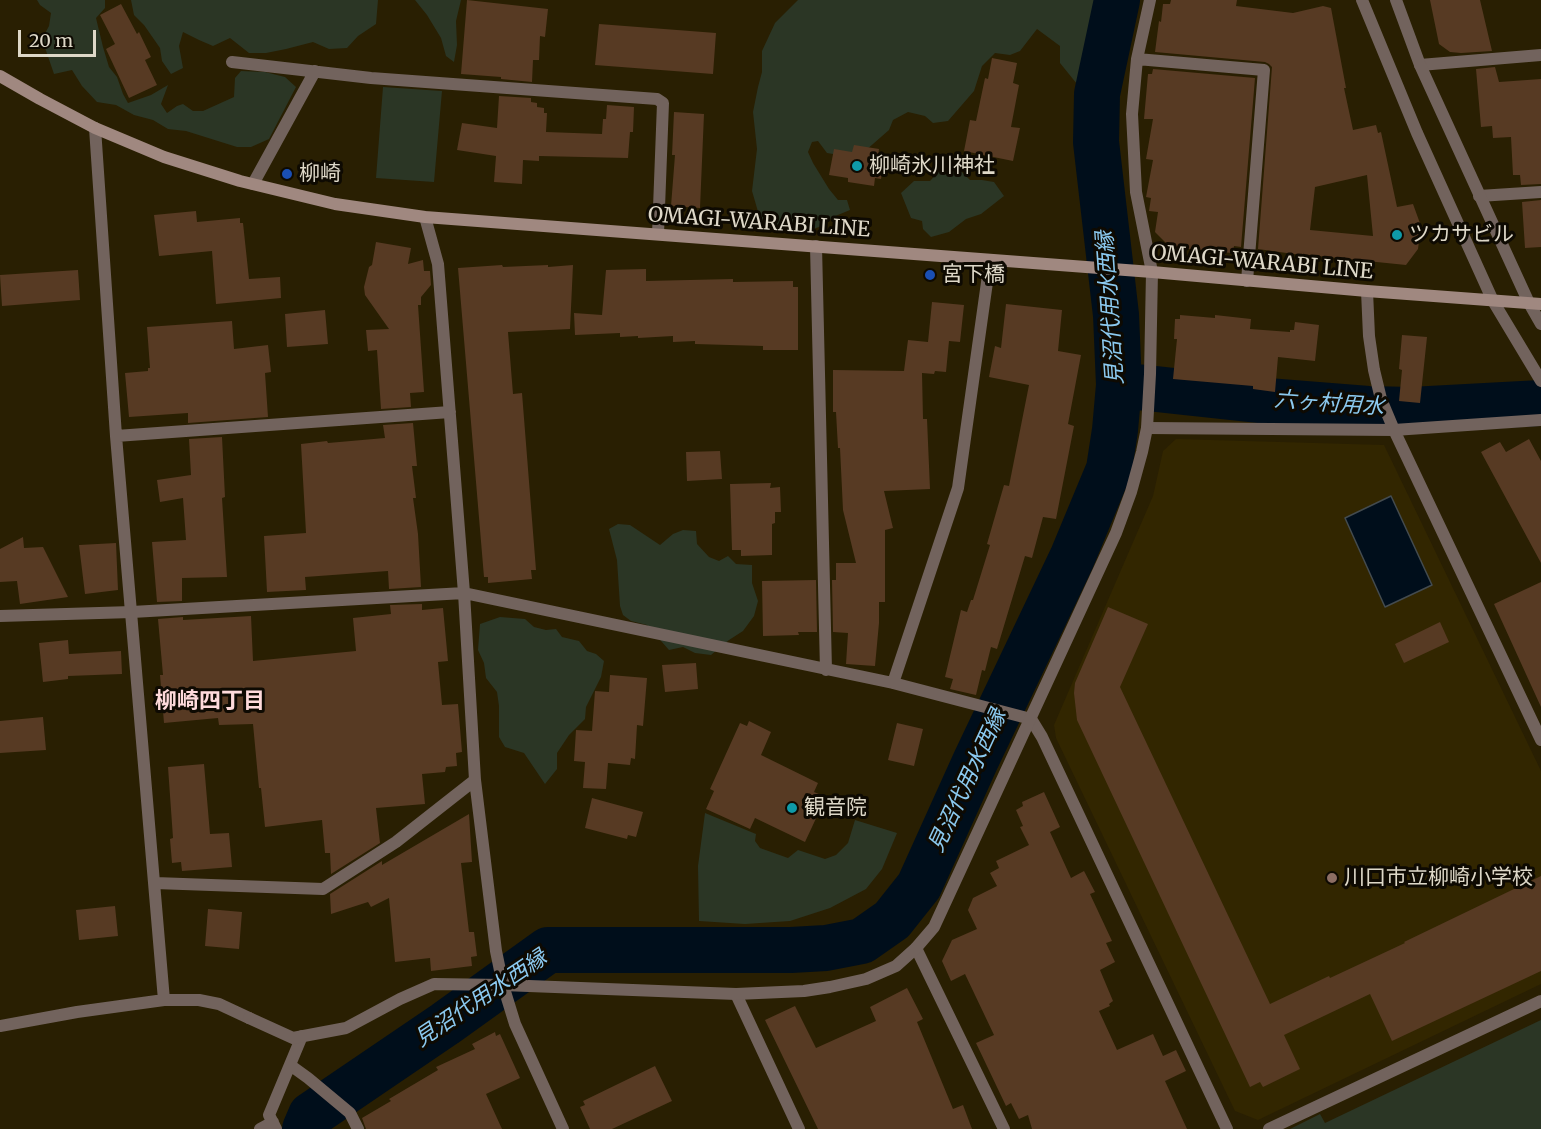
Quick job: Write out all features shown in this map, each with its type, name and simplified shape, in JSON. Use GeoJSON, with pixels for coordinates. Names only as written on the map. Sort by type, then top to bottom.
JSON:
{"type":"FeatureCollection","features":[{"type":"Feature","properties":{"kind":"main road","name":"OMAGI-WARABI LINE"},"geometry":{"type":"LineString","coordinates":[[0,76],[95,128],[164,156],[253,184],[335,204],[425,217],[1152,272],[1535,304]]}},
{"type":"Feature","properties":{"kind":"street"},"geometry":{"type":"LineString","coordinates":[[0,1026],[164,1000],[199,1000],[219,1004],[293,1038],[346,1028],[400,999],[435,984],[736,994],[804,991],[830,987],[866,979],[896,966],[934,927],[1027,718],[1116,533],[1142,453],[1149,401],[1152,272],[1136,192],[1132,114],[1137,59],[1150,0]]}},
{"type":"Feature","properties":{"kind":"street"},"geometry":{"type":"LineString","coordinates":[[1362,0],[1417,133],[1493,301],[1541,381]]}},
{"type":"Feature","properties":{"kind":"street"},"geometry":{"type":"LineString","coordinates":[[1396,0],[1420,65],[1479,196],[1535,304],[1541,324]]}},
{"type":"Feature","properties":{"kind":"street"},"geometry":{"type":"LineString","coordinates":[[1420,65],[1541,55]]}},
{"type":"Feature","properties":{"kind":"street"},"geometry":{"type":"LineString","coordinates":[[1137,59],[1264,70],[1247,281]]}},
{"type":"Feature","properties":{"kind":"street"},"geometry":{"type":"LineString","coordinates":[[232,62],[371,78],[657,99],[663,104],[658,234]]}},
{"type":"Feature","properties":{"kind":"street"},"geometry":{"type":"LineString","coordinates":[[253,184],[315,71]]}},
{"type":"Feature","properties":{"kind":"street"},"geometry":{"type":"LineString","coordinates":[[95,128],[116,436],[164,1000]]}},
{"type":"Feature","properties":{"kind":"street"},"geometry":{"type":"LineString","coordinates":[[1479,196],[1541,192]]}},
{"type":"Feature","properties":{"kind":"street"},"geometry":{"type":"LineString","coordinates":[[425,217],[438,264],[464,593],[475,780],[496,951],[515,1024],[563,1129]]}},
{"type":"Feature","properties":{"kind":"street"},"geometry":{"type":"LineString","coordinates":[[816,246],[826,670]]}},
{"type":"Feature","properties":{"kind":"street"},"geometry":{"type":"LineString","coordinates":[[893,683],[958,488],[990,261]]}},
{"type":"Feature","properties":{"kind":"street"},"geometry":{"type":"LineString","coordinates":[[1367,291],[1369,336],[1381,399],[1541,741]]}},
{"type":"Feature","properties":{"kind":"street"},"geometry":{"type":"LineString","coordinates":[[116,436],[450,412]]}},
{"type":"Feature","properties":{"kind":"street"},"geometry":{"type":"LineString","coordinates":[[1147,428],[1392,425],[1541,420]]}},
{"type":"Feature","properties":{"kind":"street"},"geometry":{"type":"LineString","coordinates":[[0,616],[132,612],[464,593],[893,683],[1027,718],[1042,736],[1227,1129]]}},
{"type":"Feature","properties":{"kind":"street"},"geometry":{"type":"LineString","coordinates":[[155,883],[323,889],[396,842],[475,780]]}},
{"type":"Feature","properties":{"kind":"street"},"geometry":{"type":"LineString","coordinates":[[916,948],[1004,1129]]}},
{"type":"Feature","properties":{"kind":"street"},"geometry":{"type":"LineString","coordinates":[[736,994],[799,1129]]}},
{"type":"Feature","properties":{"kind":"street"},"geometry":{"type":"LineString","coordinates":[[1269,1129],[1541,1001]]}},
{"type":"Feature","properties":{"kind":"street"},"geometry":{"type":"LineString","coordinates":[[260,1129],[274,1125],[269,1115],[302,1036]]}},
{"type":"Feature","properties":{"kind":"street"},"geometry":{"type":"LineString","coordinates":[[290,1065],[350,1113],[358,1129]]}},
{"type":"Feature","properties":{"kind":"shaded area","name":"川口市立柳崎小学校"},"geometry":{"type":"Polygon","coordinates":[[[1176,439],[1384,445],[1541,771],[1541,984],[1258,1120],[1235,1111],[1056,738],[1054,725],[1153,496],[1163,451],[1176,439]]]}},
{"type":"Feature","properties":{"kind":"green space"},"geometry":{"type":"Polygon","coordinates":[[[37,0],[105,0],[105,8],[96,18],[109,67],[117,77],[128,103],[151,95],[168,85],[161,104],[167,113],[183,104],[193,111],[203,111],[234,97],[235,78],[241,71],[265,72],[285,77],[296,87],[269,139],[251,147],[237,147],[186,131],[168,129],[153,120],[134,115],[116,105],[97,102],[82,86],[72,70],[54,74],[42,39],[49,26],[51,13],[37,0]]]}},
{"type":"Feature","properties":{"kind":"green space"},"geometry":{"type":"Polygon","coordinates":[[[131,0],[378,0],[376,24],[358,36],[347,48],[329,49],[313,42],[266,53],[249,53],[230,38],[213,46],[183,32],[179,46],[183,68],[171,74],[162,61],[160,48],[134,15],[131,0]]]}},
{"type":"Feature","properties":{"kind":"green space"},"geometry":{"type":"Polygon","coordinates":[[[415,0],[461,0],[456,21],[457,45],[454,62],[446,56],[441,38],[415,0]]]}},
{"type":"Feature","properties":{"kind":"green space"},"geometry":{"type":"Polygon","coordinates":[[[798,0],[1130,0],[1126,32],[1111,72],[1109,91],[1104,100],[1085,102],[1077,84],[1060,63],[1060,46],[1037,29],[1020,51],[1010,55],[995,53],[982,66],[974,91],[948,121],[933,123],[925,116],[908,112],[893,120],[889,130],[857,158],[827,153],[818,141],[812,142],[808,152],[813,163],[838,200],[847,200],[850,210],[833,217],[822,226],[807,231],[792,224],[781,226],[761,222],[752,191],[757,149],[753,112],[762,72],[762,51],[775,23],[798,0]]]}},
{"type":"Feature","properties":{"kind":"green space"},"geometry":{"type":"Polygon","coordinates":[[[383,87],[442,91],[434,182],[376,178],[383,87]]]}},
{"type":"Feature","properties":{"kind":"green space"},"geometry":{"type":"Polygon","coordinates":[[[957,167],[970,180],[994,182],[1004,196],[981,214],[966,219],[949,232],[931,237],[923,229],[922,221],[911,218],[901,193],[914,181],[930,181],[940,170],[957,167]]]}},
{"type":"Feature","properties":{"kind":"green space"},"geometry":{"type":"Polygon","coordinates":[[[618,524],[630,525],[660,545],[673,534],[683,530],[696,531],[697,544],[709,557],[719,561],[728,556],[736,564],[752,565],[752,583],[758,601],[754,616],[743,631],[711,655],[695,653],[683,647],[669,650],[647,625],[631,621],[623,615],[620,606],[617,560],[609,529],[618,524]]]}},
{"type":"Feature","properties":{"kind":"green space"},"geometry":{"type":"Polygon","coordinates":[[[500,617],[525,619],[534,627],[546,630],[556,629],[562,637],[579,641],[587,651],[596,654],[604,661],[601,677],[586,707],[585,719],[569,735],[557,753],[557,769],[545,784],[524,753],[505,747],[499,737],[497,692],[486,678],[484,663],[478,650],[480,624],[500,617]]]}},
{"type":"Feature","properties":{"kind":"green space"},"geometry":{"type":"Polygon","coordinates":[[[705,813],[756,834],[755,841],[760,848],[788,858],[798,850],[825,859],[836,855],[848,843],[855,820],[897,833],[882,869],[866,889],[830,908],[790,921],[745,924],[699,921],[698,866],[705,813]]]}},
{"type":"Feature","properties":{"kind":"green space"},"geometry":{"type":"Polygon","coordinates":[[[1541,1020],[1541,1129],[1290,1129],[1320,1114],[1325,1123],[1541,1020]]]}},
{"type":"Feature","properties":{"kind":"water"},"geometry":{"type":"Polygon","coordinates":[[[1391,496],[1432,585],[1385,607],[1345,518],[1391,496]]]}},
{"type":"Feature","properties":{"kind":"building"},"geometry":{"type":"Polygon","coordinates":[[[467,0],[548,9],[545,37],[540,36],[539,60],[533,60],[532,82],[461,74],[467,0]]]}},
{"type":"Feature","properties":{"kind":"building"},"geometry":{"type":"Polygon","coordinates":[[[1171,0],[1237,0],[1236,6],[1293,13],[1323,6],[1331,8],[1353,130],[1376,125],[1378,133],[1381,132],[1397,207],[1413,204],[1421,226],[1418,249],[1406,265],[1258,249],[1272,67],[1265,62],[1155,52],[1163,4],[1170,4],[1171,0]],[[1367,175],[1315,187],[1310,230],[1373,236],[1367,175]]]}},
{"type":"Feature","properties":{"kind":"building"},"geometry":{"type":"Polygon","coordinates":[[[1430,0],[1480,0],[1492,51],[1450,52],[1439,44],[1430,0]]]}},
{"type":"Feature","properties":{"kind":"building"},"geometry":{"type":"Polygon","coordinates":[[[121,4],[137,34],[139,32],[151,57],[145,60],[157,85],[129,98],[106,49],[115,44],[100,15],[121,4]]]}},
{"type":"Feature","properties":{"kind":"building"},"geometry":{"type":"Polygon","coordinates":[[[599,24],[716,33],[713,74],[595,65],[599,24]]]}},
{"type":"Feature","properties":{"kind":"building"},"geometry":{"type":"Polygon","coordinates":[[[992,58],[1017,63],[1013,83],[1019,85],[1011,127],[1020,128],[1013,161],[964,151],[970,120],[976,121],[985,78],[988,79],[992,58]]]}},
{"type":"Feature","properties":{"kind":"building"},"geometry":{"type":"Polygon","coordinates":[[[1495,67],[1499,82],[1541,79],[1541,184],[1521,185],[1520,175],[1513,175],[1511,137],[1493,138],[1492,126],[1481,127],[1476,69],[1495,67]]]}},
{"type":"Feature","properties":{"kind":"building"},"geometry":{"type":"Polygon","coordinates":[[[1153,69],[1255,78],[1241,247],[1234,246],[1233,253],[1168,245],[1155,232],[1158,212],[1149,211],[1151,198],[1146,197],[1153,160],[1146,159],[1153,119],[1144,119],[1148,74],[1152,74],[1153,69]]]}},
{"type":"Feature","properties":{"kind":"building"},"geometry":{"type":"Polygon","coordinates":[[[499,96],[531,98],[531,102],[537,103],[537,107],[544,108],[544,113],[547,113],[546,132],[602,134],[607,105],[634,107],[633,132],[630,132],[628,158],[539,156],[539,161],[523,160],[522,184],[494,182],[496,156],[457,150],[462,123],[497,128],[499,96]]]}},
{"type":"Feature","properties":{"kind":"building"},"geometry":{"type":"Polygon","coordinates":[[[674,112],[704,114],[700,208],[671,206],[675,155],[672,155],[674,112]]]}},
{"type":"Feature","properties":{"kind":"building","name":"柳崎氷川神社"},"geometry":{"type":"Polygon","coordinates":[[[854,145],[879,149],[878,156],[885,157],[881,179],[875,178],[874,186],[848,182],[848,178],[829,175],[834,149],[852,152],[854,145]]]}},
{"type":"Feature","properties":{"kind":"building"},"geometry":{"type":"Polygon","coordinates":[[[1541,200],[1541,247],[1525,248],[1522,202],[1541,200]]]}},
{"type":"Feature","properties":{"kind":"building"},"geometry":{"type":"Polygon","coordinates":[[[196,211],[197,222],[240,218],[240,223],[243,223],[249,279],[280,277],[281,298],[216,304],[212,251],[159,256],[154,215],[196,211]]]}},
{"type":"Feature","properties":{"kind":"building"},"geometry":{"type":"Polygon","coordinates":[[[376,242],[411,248],[408,264],[423,260],[424,271],[430,271],[431,285],[421,297],[421,305],[418,305],[424,392],[410,393],[411,407],[381,409],[377,350],[368,351],[366,330],[389,329],[365,295],[364,287],[369,267],[372,265],[376,242]]]}},
{"type":"Feature","properties":{"kind":"building"},"geometry":{"type":"Polygon","coordinates":[[[502,265],[503,267],[548,265],[548,267],[573,265],[570,329],[508,332],[513,394],[522,393],[536,570],[531,570],[532,579],[488,583],[488,577],[484,577],[458,268],[502,265]]]}},
{"type":"Feature","properties":{"kind":"building"},"geometry":{"type":"Polygon","coordinates":[[[646,269],[646,281],[733,279],[733,282],[793,281],[793,287],[798,287],[798,350],[763,350],[763,346],[695,344],[695,341],[673,342],[673,336],[620,337],[620,333],[575,335],[574,313],[602,315],[606,270],[646,269]]]}},
{"type":"Feature","properties":{"kind":"building"},"geometry":{"type":"Polygon","coordinates":[[[78,270],[80,300],[2,306],[0,275],[78,270]]]}},
{"type":"Feature","properties":{"kind":"building"},"geometry":{"type":"Polygon","coordinates":[[[932,302],[964,305],[960,342],[949,341],[946,372],[922,373],[923,419],[927,419],[930,489],[884,491],[893,528],[885,530],[885,602],[879,602],[875,666],[846,664],[848,633],[833,632],[832,580],[836,580],[836,563],[856,563],[843,510],[840,448],[838,448],[836,412],[833,412],[833,370],[904,371],[908,340],[928,342],[932,302]]]}},
{"type":"Feature","properties":{"kind":"building"},"geometry":{"type":"Polygon","coordinates":[[[1006,304],[1062,310],[1058,351],[1081,355],[1068,424],[1074,426],[1056,519],[1043,517],[1032,558],[1025,556],[997,649],[991,647],[976,695],[950,689],[953,679],[945,677],[961,610],[967,612],[973,600],[990,545],[987,544],[1004,485],[1009,486],[1029,385],[989,377],[995,346],[1001,348],[1006,304]]]}},
{"type":"Feature","properties":{"kind":"building"},"geometry":{"type":"Polygon","coordinates":[[[325,310],[328,344],[287,347],[285,314],[325,310]]]}},
{"type":"Feature","properties":{"kind":"building"},"geometry":{"type":"Polygon","coordinates":[[[1180,315],[1215,318],[1215,315],[1251,319],[1250,329],[1290,332],[1294,330],[1295,322],[1319,325],[1315,361],[1278,357],[1275,392],[1253,389],[1253,386],[1173,379],[1177,339],[1174,339],[1175,319],[1180,319],[1180,315]]]}},
{"type":"Feature","properties":{"kind":"building"},"geometry":{"type":"Polygon","coordinates":[[[232,321],[234,349],[268,345],[271,372],[265,373],[268,417],[188,423],[188,413],[129,417],[125,373],[148,371],[150,368],[147,327],[232,321]]]}},
{"type":"Feature","properties":{"kind":"building"},"geometry":{"type":"Polygon","coordinates":[[[1402,335],[1427,337],[1420,403],[1399,401],[1402,335]]]}},
{"type":"Feature","properties":{"kind":"building"},"geometry":{"type":"Polygon","coordinates":[[[413,423],[417,466],[412,466],[416,498],[413,498],[421,587],[389,589],[388,571],[305,577],[306,590],[267,592],[264,536],[306,533],[301,444],[385,438],[383,425],[413,423]]]}},
{"type":"Feature","properties":{"kind":"building"},"geometry":{"type":"Polygon","coordinates":[[[222,437],[225,497],[222,498],[227,577],[182,578],[182,601],[157,602],[152,542],[186,540],[183,498],[160,502],[157,480],[191,475],[189,439],[222,437]]]}},
{"type":"Feature","properties":{"kind":"building"},"geometry":{"type":"Polygon","coordinates":[[[1529,439],[1541,461],[1541,563],[1481,452],[1500,442],[1506,452],[1529,439]]]}},
{"type":"Feature","properties":{"kind":"building"},"geometry":{"type":"Polygon","coordinates":[[[720,451],[722,479],[687,481],[686,452],[720,451]]]}},
{"type":"Feature","properties":{"kind":"building"},"geometry":{"type":"Polygon","coordinates":[[[771,483],[770,488],[780,487],[781,512],[775,512],[775,523],[772,524],[772,555],[741,556],[741,550],[732,550],[730,484],[771,483]]]}},
{"type":"Feature","properties":{"kind":"building"},"geometry":{"type":"Polygon","coordinates":[[[23,537],[24,548],[43,547],[68,597],[20,604],[17,581],[0,582],[0,549],[23,537]]]}},
{"type":"Feature","properties":{"kind":"building"},"geometry":{"type":"Polygon","coordinates":[[[116,543],[118,590],[85,594],[79,545],[116,543]]]}},
{"type":"Feature","properties":{"kind":"building"},"geometry":{"type":"Polygon","coordinates":[[[816,580],[817,632],[763,636],[762,581],[816,580]]]}},
{"type":"Feature","properties":{"kind":"building"},"geometry":{"type":"Polygon","coordinates":[[[1541,582],[1541,707],[1494,604],[1541,582]]]}},
{"type":"Feature","properties":{"kind":"building"},"geometry":{"type":"Polygon","coordinates":[[[422,604],[422,610],[443,608],[448,661],[438,662],[442,705],[458,704],[462,752],[456,753],[457,766],[446,767],[445,772],[422,774],[425,804],[376,808],[380,843],[331,874],[330,853],[325,853],[322,820],[265,827],[253,724],[219,725],[218,718],[164,723],[158,619],[183,617],[183,620],[251,616],[253,661],[356,651],[353,618],[391,614],[390,605],[422,604]]]}},
{"type":"Feature","properties":{"kind":"building"},"geometry":{"type":"Polygon","coordinates":[[[1108,607],[1148,624],[1120,687],[1270,1004],[1405,943],[1541,876],[1541,971],[1392,1041],[1370,994],[1284,1035],[1300,1069],[1263,1087],[1260,1082],[1250,1087],[1077,720],[1075,683],[1108,607]]]}},
{"type":"Feature","properties":{"kind":"building"},"geometry":{"type":"Polygon","coordinates":[[[1440,622],[1449,642],[1404,663],[1395,644],[1440,622]]]}},
{"type":"Feature","properties":{"kind":"building"},"geometry":{"type":"Polygon","coordinates":[[[68,640],[69,654],[121,651],[122,674],[68,676],[68,679],[43,682],[39,643],[68,640]]]}},
{"type":"Feature","properties":{"kind":"building"},"geometry":{"type":"Polygon","coordinates":[[[696,663],[698,689],[665,692],[662,665],[696,663]]]}},
{"type":"Feature","properties":{"kind":"building"},"geometry":{"type":"Polygon","coordinates":[[[610,675],[647,678],[643,726],[637,725],[635,759],[631,758],[630,765],[608,763],[606,789],[583,788],[585,762],[574,761],[576,730],[592,731],[595,691],[609,692],[610,675]]]}},
{"type":"Feature","properties":{"kind":"building"},"geometry":{"type":"Polygon","coordinates":[[[43,717],[46,750],[0,753],[0,721],[43,717]]]}},
{"type":"Feature","properties":{"kind":"building"},"geometry":{"type":"Polygon","coordinates":[[[749,721],[771,732],[761,755],[818,783],[814,792],[826,797],[805,842],[755,818],[750,829],[706,809],[714,791],[710,789],[740,723],[747,726],[749,721]]]}},
{"type":"Feature","properties":{"kind":"building"},"geometry":{"type":"Polygon","coordinates":[[[897,723],[923,729],[914,766],[888,760],[897,723]]]}},
{"type":"Feature","properties":{"kind":"building"},"geometry":{"type":"Polygon","coordinates":[[[204,764],[210,834],[229,833],[232,867],[182,871],[181,862],[172,863],[170,839],[173,838],[168,767],[204,764]]]}},
{"type":"Feature","properties":{"kind":"building"},"geometry":{"type":"Polygon","coordinates":[[[1044,792],[1060,827],[1050,832],[1071,878],[1084,871],[1095,892],[1090,894],[1112,941],[1106,943],[1115,962],[1100,970],[1113,1001],[1109,1004],[1110,1006],[1099,1011],[1117,1050],[1153,1034],[1163,1056],[1176,1050],[1186,1071],[1165,1081],[1187,1129],[1032,1129],[1028,1115],[1019,1119],[1011,1103],[1006,1106],[976,1043],[994,1035],[965,974],[951,981],[942,961],[952,940],[977,929],[968,910],[973,898],[997,886],[990,873],[999,868],[996,861],[1029,845],[1020,827],[1023,826],[1016,810],[1023,806],[1022,802],[1044,792]]]}},
{"type":"Feature","properties":{"kind":"building"},"geometry":{"type":"Polygon","coordinates":[[[592,798],[643,812],[636,837],[628,835],[627,839],[585,828],[592,798]]]}},
{"type":"Feature","properties":{"kind":"building"},"geometry":{"type":"Polygon","coordinates":[[[469,814],[472,862],[461,863],[469,932],[474,932],[477,956],[471,957],[472,966],[431,971],[430,958],[395,962],[389,898],[371,907],[368,902],[331,914],[330,894],[382,861],[382,865],[469,814]]]}},
{"type":"Feature","properties":{"kind":"building"},"geometry":{"type":"Polygon","coordinates":[[[115,906],[118,936],[79,940],[76,910],[115,906]]]}},
{"type":"Feature","properties":{"kind":"building"},"geometry":{"type":"Polygon","coordinates":[[[208,909],[242,912],[239,949],[205,946],[208,909]]]}},
{"type":"Feature","properties":{"kind":"building"},"geometry":{"type":"Polygon","coordinates":[[[907,988],[923,1019],[917,1022],[953,1109],[963,1105],[972,1129],[818,1129],[765,1020],[795,1006],[816,1048],[876,1021],[870,1007],[907,988]]]}},
{"type":"Feature","properties":{"kind":"building"},"geometry":{"type":"Polygon","coordinates":[[[495,1032],[496,1036],[500,1034],[520,1078],[486,1094],[502,1129],[366,1129],[362,1118],[438,1070],[436,1067],[475,1049],[472,1044],[495,1032]]]}},
{"type":"Feature","properties":{"kind":"building"},"geometry":{"type":"Polygon","coordinates":[[[655,1066],[672,1101],[612,1129],[590,1129],[580,1107],[585,1105],[583,1101],[655,1066]]]}},
{"type":"Feature","properties":{"kind":"waterway","name":"見沼代用水西縁"},"geometry":{"type":"LineString","coordinates":[[305,1129],[311,1115],[445,1024],[548,950],[826,948],[862,941],[892,920],[919,886],[1072,558],[1109,469],[1119,385],[1116,315],[1096,142],[1097,94],[1117,0]]}},
{"type":"Feature","properties":{"kind":"waterway","name":"六ヶ村用水"},"geometry":{"type":"LineString","coordinates":[[1119,385],[1368,409],[1411,410],[1541,403]]}},
{"type":"Feature","properties":{"kind":"place","name":"柳崎氷川神社"},"geometry":{"type":"Point","coordinates":[857,166]}},
{"type":"Feature","properties":{"kind":"place","name":"柳崎"},"geometry":{"type":"Point","coordinates":[287,174]}},
{"type":"Feature","properties":{"kind":"place","name":"ツカサビル"},"geometry":{"type":"Point","coordinates":[1397,235]}},
{"type":"Feature","properties":{"kind":"place","name":"宮下橋"},"geometry":{"type":"Point","coordinates":[930,275]}},
{"type":"Feature","properties":{"kind":"place","name":"観音院"},"geometry":{"type":"Point","coordinates":[792,808]}},
{"type":"Feature","properties":{"kind":"place","name":"川口市立柳崎小学校"},"geometry":{"type":"Point","coordinates":[1332,878]}},
{"type":"Feature","properties":{"kind":"district","name":"柳崎四丁目"},"geometry":{"type":"Point","coordinates":[210,702]}}]}
